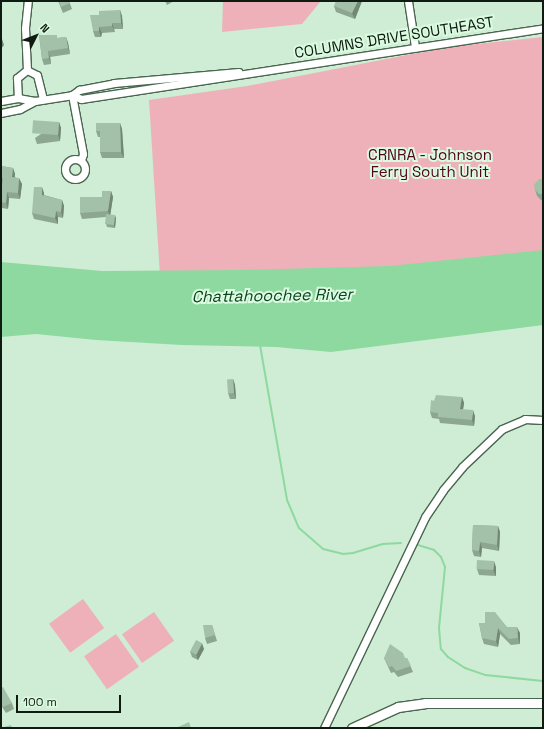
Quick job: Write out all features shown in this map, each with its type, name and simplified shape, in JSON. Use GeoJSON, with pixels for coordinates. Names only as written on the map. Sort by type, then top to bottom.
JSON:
{"type":"FeatureCollection","features":[{"type":"Feature","properties":{"kind":"street"},"geometry":{"type":"LineString","coordinates":[[27,70],[25,28],[28,1]]}},
{"type":"Feature","properties":{"kind":"street"},"geometry":{"type":"LineString","coordinates":[[408,1],[415,47]]}},
{"type":"Feature","properties":{"kind":"street","name":"COLUMNS DRIVE SOUTHEAST"},"geometry":{"type":"LineString","coordinates":[[1,112],[20,109],[35,101],[43,99],[72,95],[81,99],[248,72],[543,28]]}},
{"type":"Feature","properties":{"kind":"street"},"geometry":{"type":"LineString","coordinates":[[18,98],[17,78],[27,70]]}},
{"type":"Feature","properties":{"kind":"street"},"geometry":{"type":"LineString","coordinates":[[27,70],[37,75],[43,99]]}},
{"type":"Feature","properties":{"kind":"street"},"geometry":{"type":"LineString","coordinates":[[72,95],[83,154],[81,160]]}},
{"type":"Feature","properties":{"kind":"street","name":"COLUMNS DRIVE SOUTHEAST"},"geometry":{"type":"LineString","coordinates":[[1,101],[18,98],[35,101]]}},
{"type":"Feature","properties":{"kind":"street"},"geometry":{"type":"LineString","coordinates":[[324,728],[425,517],[443,490],[462,467],[502,429],[525,419],[543,420]]}},
{"type":"Feature","properties":{"kind":"street"},"geometry":{"type":"LineString","coordinates":[[352,728],[398,707],[425,703],[543,703]]}},
{"type":"Feature","properties":{"kind":"green space"},"geometry":{"type":"Polygon","coordinates":[[[223,1],[321,1],[302,24],[222,32],[223,1]]]}},
{"type":"Feature","properties":{"kind":"green space","name":"CRNRA - Johnson Ferry South Unit"},"geometry":{"type":"Polygon","coordinates":[[[543,37],[543,263],[160,276],[149,100],[247,86],[448,47],[543,37]]]}},
{"type":"Feature","properties":{"kind":"green space"},"geometry":{"type":"Polygon","coordinates":[[[83,599],[104,628],[70,653],[49,624],[83,599]]]}},
{"type":"Feature","properties":{"kind":"green space"},"geometry":{"type":"Polygon","coordinates":[[[154,612],[174,641],[142,663],[122,634],[154,612]]]}},
{"type":"Feature","properties":{"kind":"green space"},"geometry":{"type":"Polygon","coordinates":[[[116,634],[139,667],[107,689],[84,656],[116,634]]]}},
{"type":"Feature","properties":{"kind":"water","name":"Chattahoochee River"},"geometry":{"type":"Polygon","coordinates":[[[543,250],[543,325],[331,352],[276,347],[182,345],[96,340],[36,334],[1,337],[1,262],[102,271],[241,270],[390,266],[543,250]]]}},
{"type":"Feature","properties":{"kind":"building"},"geometry":{"type":"Polygon","coordinates":[[[59,1],[69,1],[70,3],[61,7],[59,1]]]}},
{"type":"Feature","properties":{"kind":"building"},"geometry":{"type":"Polygon","coordinates":[[[336,1],[358,1],[352,13],[334,6],[336,1]]]}},
{"type":"Feature","properties":{"kind":"building"},"geometry":{"type":"Polygon","coordinates":[[[120,10],[121,23],[112,23],[112,26],[99,27],[99,31],[93,31],[90,15],[99,15],[99,11],[120,10]]]}},
{"type":"Feature","properties":{"kind":"building"},"geometry":{"type":"Polygon","coordinates":[[[39,35],[57,35],[57,38],[66,37],[68,48],[48,51],[49,58],[42,59],[39,35]]]}},
{"type":"Feature","properties":{"kind":"building"},"geometry":{"type":"Polygon","coordinates":[[[33,120],[59,122],[58,135],[32,133],[33,120]]]}},
{"type":"Feature","properties":{"kind":"building"},"geometry":{"type":"Polygon","coordinates":[[[96,123],[120,123],[121,152],[100,152],[100,131],[96,131],[96,123]]]}},
{"type":"Feature","properties":{"kind":"building"},"geometry":{"type":"Polygon","coordinates":[[[1,166],[13,168],[12,177],[19,178],[18,193],[7,192],[6,203],[1,202],[3,178],[1,178],[1,166]]]}},
{"type":"Feature","properties":{"kind":"building"},"geometry":{"type":"Polygon","coordinates":[[[539,179],[543,179],[543,194],[539,194],[535,190],[534,185],[539,179]]]}},
{"type":"Feature","properties":{"kind":"building"},"geometry":{"type":"Polygon","coordinates":[[[34,187],[42,187],[42,195],[62,200],[61,212],[56,211],[55,218],[32,213],[34,187]]]}},
{"type":"Feature","properties":{"kind":"building"},"geometry":{"type":"Polygon","coordinates":[[[102,191],[111,191],[108,211],[80,213],[80,197],[102,197],[102,191]]]}},
{"type":"Feature","properties":{"kind":"building"},"geometry":{"type":"Polygon","coordinates":[[[106,214],[115,215],[114,225],[105,224],[106,214]]]}},
{"type":"Feature","properties":{"kind":"building"},"geometry":{"type":"Polygon","coordinates":[[[227,379],[233,379],[234,393],[228,393],[227,379]]]}},
{"type":"Feature","properties":{"kind":"building"},"geometry":{"type":"Polygon","coordinates":[[[436,395],[462,397],[460,409],[473,410],[472,420],[438,417],[438,413],[430,412],[431,400],[434,401],[436,395]]]}},
{"type":"Feature","properties":{"kind":"building"},"geometry":{"type":"Polygon","coordinates":[[[473,525],[498,526],[497,545],[480,542],[479,551],[472,550],[473,525]]]}},
{"type":"Feature","properties":{"kind":"building"},"geometry":{"type":"Polygon","coordinates":[[[477,560],[494,561],[494,570],[477,569],[477,560]]]}},
{"type":"Feature","properties":{"kind":"building"},"geometry":{"type":"Polygon","coordinates":[[[485,612],[495,612],[507,627],[517,627],[518,638],[509,639],[498,628],[496,641],[482,638],[479,623],[485,623],[485,612]]]}},
{"type":"Feature","properties":{"kind":"building"},"geometry":{"type":"Polygon","coordinates":[[[203,625],[212,625],[215,635],[205,638],[203,625]]]}},
{"type":"Feature","properties":{"kind":"building"},"geometry":{"type":"Polygon","coordinates":[[[196,640],[202,643],[196,655],[190,652],[196,640]]]}},
{"type":"Feature","properties":{"kind":"building"},"geometry":{"type":"Polygon","coordinates":[[[390,644],[403,653],[411,666],[396,671],[392,666],[389,667],[384,658],[390,644]]]}},
{"type":"Feature","properties":{"kind":"building"},"geometry":{"type":"Polygon","coordinates":[[[3,687],[12,703],[3,707],[1,703],[1,688],[3,687]]]}},
{"type":"Feature","properties":{"kind":"building"},"geometry":{"type":"Polygon","coordinates":[[[189,722],[191,728],[176,728],[189,722]]]}},
{"type":"Feature","properties":{"kind":"building"},"geometry":{"type":"Polygon","coordinates":[[[11,725],[12,728],[4,728],[4,727],[11,725]]]}},
{"type":"Feature","properties":{"kind":"waterway"},"geometry":{"type":"LineString","coordinates":[[260,345],[287,500],[299,528],[323,549],[343,554],[353,553],[383,544],[401,543]]}},
{"type":"Feature","properties":{"kind":"waterway"},"geometry":{"type":"LineString","coordinates":[[418,545],[434,550],[441,557],[445,567],[439,628],[441,649],[448,657],[465,668],[485,675],[543,681]]}}]}
